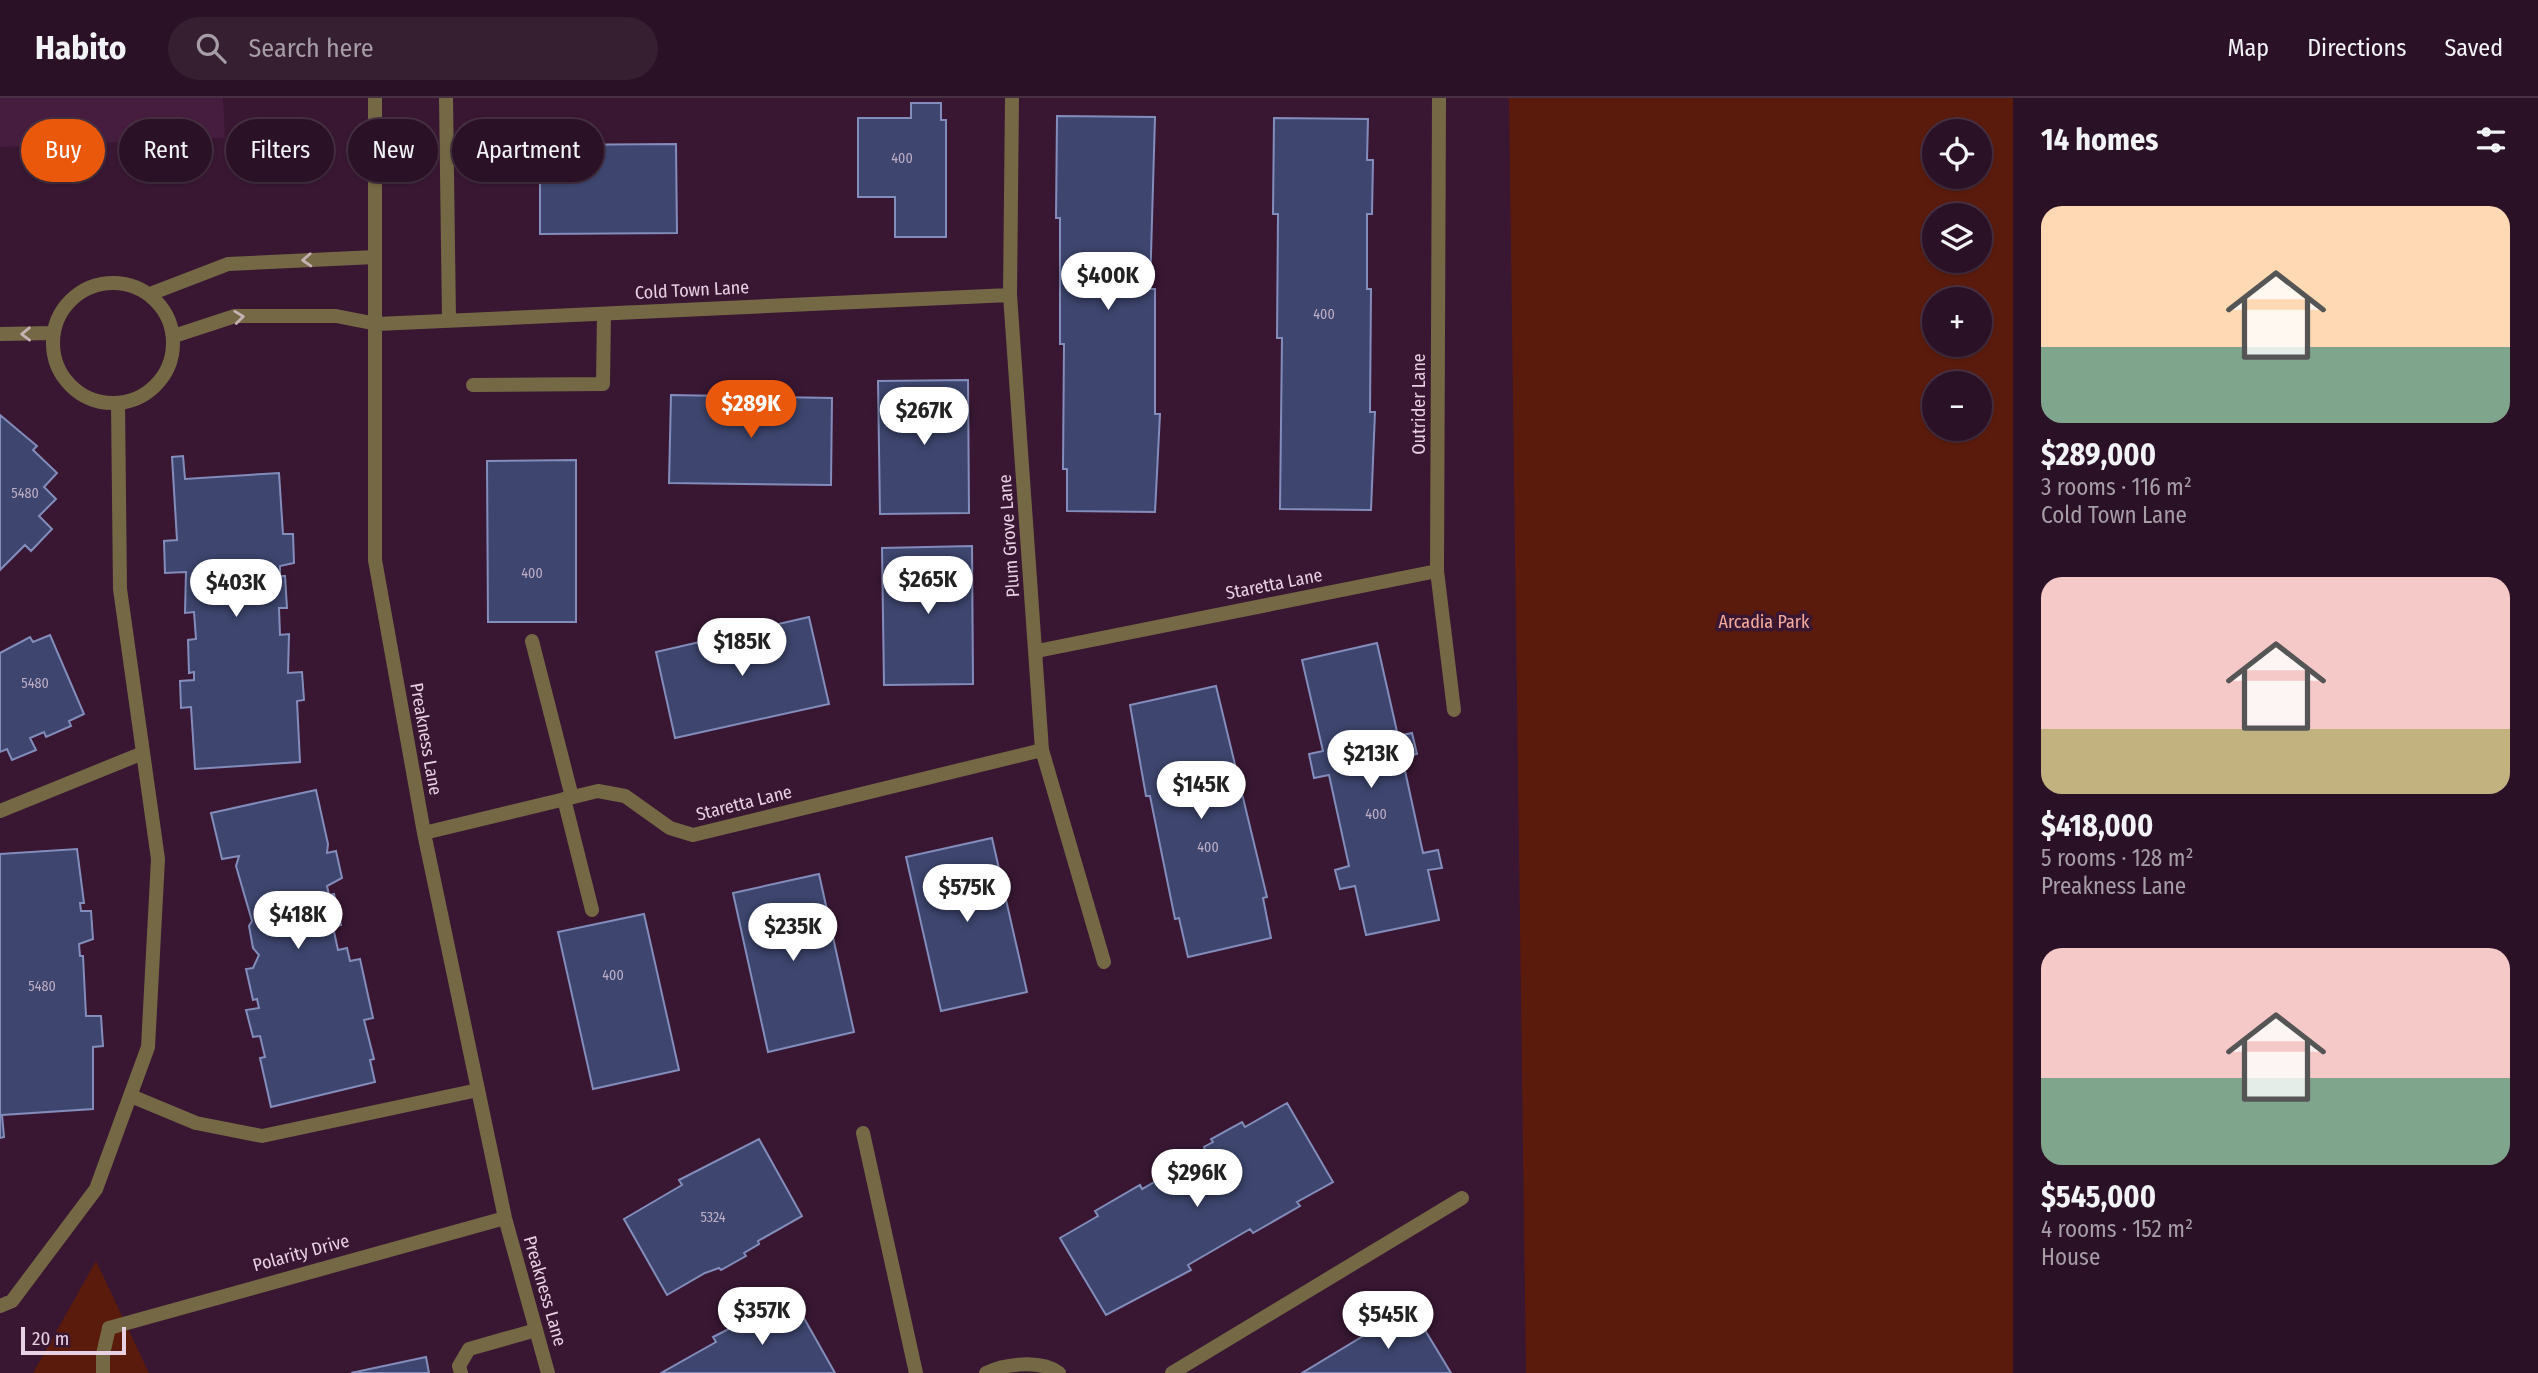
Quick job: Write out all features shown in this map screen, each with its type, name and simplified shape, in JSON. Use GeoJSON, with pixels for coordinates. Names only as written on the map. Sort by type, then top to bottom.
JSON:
{"type":"FeatureCollection","features":[{"type":"Feature","properties":{"kind":"street","name":"Preakness Lane"},"geometry":{"type":"LineString","coordinates":[[375,98],[375,560],[424,833],[505,1218],[548,1373]]}},
{"type":"Feature","properties":{"kind":"street"},"geometry":{"type":"LineString","coordinates":[[446,98],[449,320]]}},
{"type":"Feature","properties":{"kind":"street","name":"Plum Grove Lane"},"geometry":{"type":"LineString","coordinates":[[1012,98],[1010,295],[1042,750],[1104,962]]}},
{"type":"Feature","properties":{"kind":"street","name":"Outrider Lane"},"geometry":{"type":"LineString","coordinates":[[1439,98],[1437,571],[1454,710]]}},
{"type":"Feature","properties":{"kind":"street"},"geometry":{"type":"LineString","coordinates":[[150,294],[228,264],[376,257]]}},
{"type":"Feature","properties":{"kind":"street"},"geometry":{"type":"LineString","coordinates":[[103,282],[127,283],[150,294],[166,313],[174,336],[172,360],[160,382],[141,397],[118,404],[96,402],[77,392],[61,376],[53,356],[53,333],[61,310],[79,292],[103,282]]}},
{"type":"Feature","properties":{"kind":"street","name":"Cold Town Lane"},"geometry":{"type":"LineString","coordinates":[[174,336],[235,316],[335,316],[377,324],[1010,295]]}},
{"type":"Feature","properties":{"kind":"street"},"geometry":{"type":"LineString","coordinates":[[474,385],[603,384],[604,314]]}},
{"type":"Feature","properties":{"kind":"street"},"geometry":{"type":"LineString","coordinates":[[0,334],[53,333]]}},
{"type":"Feature","properties":{"kind":"street"},"geometry":{"type":"LineString","coordinates":[[0,1306],[12,1301],[96,1189],[148,1047],[158,859],[120,589],[118,404]]}},
{"type":"Feature","properties":{"kind":"street","name":"Staretta Lane"},"geometry":{"type":"LineString","coordinates":[[1037,651],[1437,571]]}},
{"type":"Feature","properties":{"kind":"street"},"geometry":{"type":"LineString","coordinates":[[532,641],[592,910]]}},
{"type":"Feature","properties":{"kind":"street","name":"Staretta Lane"},"geometry":{"type":"LineString","coordinates":[[424,833],[598,791],[625,796],[670,828],[693,835],[1042,750]]}},
{"type":"Feature","properties":{"kind":"street"},"geometry":{"type":"LineString","coordinates":[[0,811],[143,753]]}},
{"type":"Feature","properties":{"kind":"street"},"geometry":{"type":"LineString","coordinates":[[131,1096],[196,1123],[262,1136],[478,1090]]}},
{"type":"Feature","properties":{"kind":"street"},"geometry":{"type":"LineString","coordinates":[[863,1133],[916,1373]]}},
{"type":"Feature","properties":{"kind":"street"},"geometry":{"type":"LineString","coordinates":[[1172,1373],[1462,1198]]}},
{"type":"Feature","properties":{"kind":"street","name":"Polarity Drive"},"geometry":{"type":"LineString","coordinates":[[103,1373],[103,1354],[109,1328],[505,1218]]}},
{"type":"Feature","properties":{"kind":"street"},"geometry":{"type":"LineString","coordinates":[[461,1373],[459,1366],[469,1349],[536,1330]]}},
{"type":"Feature","properties":{"kind":"street"},"geometry":{"type":"LineString","coordinates":[[985,1373],[998,1367],[1030,1365],[1053,1368],[1059,1373]]}},
{"type":"Feature","properties":{"kind":"shaded area"},"geometry":{"type":"Polygon","coordinates":[[[0,98],[223,98],[225,138],[212,139],[212,119],[119,119],[119,142],[105,143],[105,119],[21,119],[21,146],[0,147],[0,98]]]}},
{"type":"Feature","properties":{"kind":"green space","name":"Arcadia Park"},"geometry":{"type":"Polygon","coordinates":[[[1509,98],[2013,98],[2013,1373],[1526,1373],[1509,98]]]}},
{"type":"Feature","properties":{"kind":"green space"},"geometry":{"type":"Polygon","coordinates":[[[96,1261],[149,1373],[33,1373],[96,1261]]]}},
{"type":"Feature","properties":{"kind":"building"},"geometry":{"type":"Polygon","coordinates":[[[911,103],[941,103],[941,120],[946,120],[946,237],[895,237],[895,197],[858,197],[858,118],[911,118],[911,103]]]}},
{"type":"Feature","properties":{"kind":"building"},"geometry":{"type":"Polygon","coordinates":[[[1057,116],[1155,117],[1150,289],[1155,289],[1155,414],[1160,414],[1155,512],[1067,511],[1067,469],[1063,469],[1064,344],[1060,344],[1060,218],[1056,218],[1057,116]]]}},
{"type":"Feature","properties":{"kind":"building"},"geometry":{"type":"Polygon","coordinates":[[[1274,118],[1368,119],[1367,160],[1373,160],[1372,214],[1367,214],[1367,289],[1371,289],[1370,412],[1375,412],[1371,510],[1280,509],[1282,338],[1277,338],[1278,214],[1273,214],[1274,118]]]}},
{"type":"Feature","properties":{"kind":"building"},"geometry":{"type":"Polygon","coordinates":[[[676,144],[677,233],[540,234],[540,182],[604,182],[604,145],[676,144]]]}},
{"type":"Feature","properties":{"kind":"building"},"geometry":{"type":"Polygon","coordinates":[[[968,380],[969,513],[880,514],[878,381],[968,380]]]}},
{"type":"Feature","properties":{"kind":"building"},"geometry":{"type":"Polygon","coordinates":[[[671,395],[832,398],[831,485],[669,483],[671,395]]]}},
{"type":"Feature","properties":{"kind":"building"},"geometry":{"type":"Polygon","coordinates":[[[0,415],[37,446],[33,450],[57,473],[44,487],[56,499],[39,516],[52,529],[31,551],[25,545],[0,570],[0,415]]]}},
{"type":"Feature","properties":{"kind":"building"},"geometry":{"type":"Polygon","coordinates":[[[183,456],[185,479],[279,473],[283,534],[293,534],[294,563],[280,566],[280,576],[285,576],[287,608],[279,608],[280,635],[289,634],[288,673],[302,672],[304,700],[297,701],[300,762],[195,769],[191,707],[181,708],[180,681],[194,680],[194,672],[189,673],[188,640],[196,639],[194,612],[185,613],[186,572],[165,573],[164,541],[177,540],[172,457],[183,456]]]}},
{"type":"Feature","properties":{"kind":"building"},"geometry":{"type":"Polygon","coordinates":[[[576,460],[576,622],[488,622],[487,461],[576,460]]]}},
{"type":"Feature","properties":{"kind":"building"},"geometry":{"type":"Polygon","coordinates":[[[972,546],[973,684],[884,685],[882,548],[972,546]]]}},
{"type":"Feature","properties":{"kind":"building"},"geometry":{"type":"Polygon","coordinates":[[[809,617],[829,704],[675,738],[656,652],[809,617]]]}},
{"type":"Feature","properties":{"kind":"building"},"geometry":{"type":"Polygon","coordinates":[[[50,635],[84,714],[69,721],[71,726],[46,737],[44,732],[30,738],[36,750],[12,760],[7,749],[0,752],[0,653],[30,637],[33,642],[50,635]]]}},
{"type":"Feature","properties":{"kind":"building"},"geometry":{"type":"Polygon","coordinates":[[[1377,643],[1398,736],[1412,733],[1417,754],[1402,757],[1423,853],[1438,850],[1442,868],[1428,870],[1439,920],[1366,935],[1355,886],[1340,889],[1335,870],[1349,866],[1329,775],[1314,778],[1309,754],[1323,751],[1302,660],[1377,643]]]}},
{"type":"Feature","properties":{"kind":"building"},"geometry":{"type":"Polygon","coordinates":[[[1216,686],[1267,897],[1263,898],[1271,938],[1188,957],[1179,918],[1175,919],[1150,796],[1146,796],[1130,705],[1216,686]]]}},
{"type":"Feature","properties":{"kind":"building"},"geometry":{"type":"Polygon","coordinates":[[[316,790],[328,844],[327,853],[336,851],[342,878],[327,886],[329,895],[334,894],[341,925],[333,927],[338,950],[347,948],[350,961],[360,959],[373,1018],[364,1020],[374,1059],[370,1060],[375,1082],[271,1107],[260,1058],[265,1057],[260,1036],[253,1037],[246,1010],[259,1008],[257,999],[253,1000],[246,969],[253,968],[259,955],[253,948],[249,926],[252,921],[236,866],[239,856],[222,859],[211,813],[316,790]]]}},
{"type":"Feature","properties":{"kind":"building"},"geometry":{"type":"Polygon","coordinates":[[[992,838],[1027,992],[941,1011],[906,857],[992,838]]]}},
{"type":"Feature","properties":{"kind":"building"},"geometry":{"type":"Polygon","coordinates":[[[77,849],[84,903],[80,903],[81,911],[91,911],[93,939],[79,944],[80,956],[83,956],[86,1016],[101,1016],[103,1046],[93,1047],[93,1109],[2,1115],[4,1137],[0,1138],[0,854],[77,849]]]}},
{"type":"Feature","properties":{"kind":"building"},"geometry":{"type":"Polygon","coordinates":[[[819,874],[854,1032],[768,1052],[733,893],[819,874]]]}},
{"type":"Feature","properties":{"kind":"building"},"geometry":{"type":"Polygon","coordinates":[[[644,914],[679,1070],[593,1089],[558,932],[644,914]]]}},
{"type":"Feature","properties":{"kind":"building"},"geometry":{"type":"Polygon","coordinates":[[[1287,1103],[1333,1182],[1297,1202],[1300,1206],[1253,1233],[1250,1229],[1188,1265],[1191,1270],[1106,1315],[1060,1238],[1098,1216],[1095,1211],[1140,1185],[1142,1189],[1206,1152],[1204,1147],[1213,1142],[1211,1139],[1242,1122],[1245,1127],[1287,1103]]]}},
{"type":"Feature","properties":{"kind":"building"},"geometry":{"type":"Polygon","coordinates":[[[759,1139],[802,1216],[758,1241],[759,1244],[744,1253],[746,1256],[721,1270],[719,1268],[705,1273],[667,1295],[624,1219],[682,1185],[679,1180],[759,1139]]]}},
{"type":"Feature","properties":{"kind":"building"},"geometry":{"type":"Polygon","coordinates":[[[792,1297],[835,1373],[661,1373],[716,1342],[713,1337],[792,1297]]]}},
{"type":"Feature","properties":{"kind":"building"},"geometry":{"type":"Polygon","coordinates":[[[1411,1307],[1451,1373],[1302,1373],[1411,1307]]]}},
{"type":"Feature","properties":{"kind":"building"},"geometry":{"type":"Polygon","coordinates":[[[426,1357],[429,1373],[351,1373],[426,1357]]]}}]}
